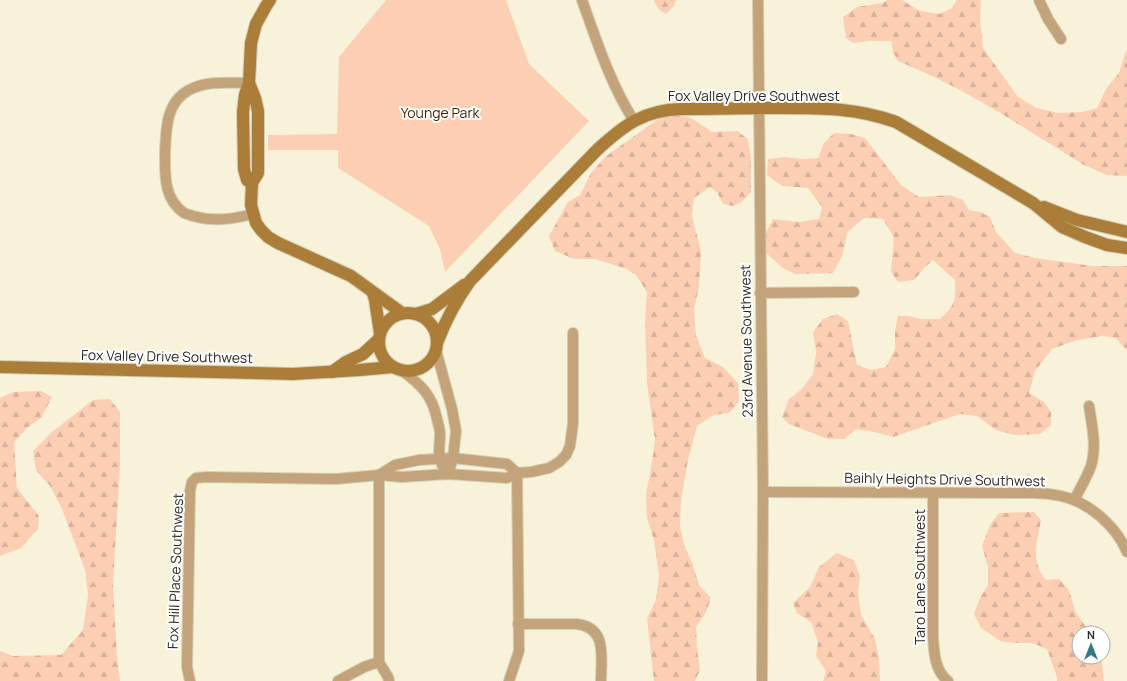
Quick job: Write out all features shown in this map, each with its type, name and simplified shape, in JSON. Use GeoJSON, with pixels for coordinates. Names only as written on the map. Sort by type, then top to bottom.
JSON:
{"type":"FeatureCollection","features":[{"type":"Feature","properties":{"kind":"street"},"geometry":{"type":"LineString","coordinates":[[270,0],[261,14],[253,34],[250,53],[249,83],[245,95],[243,112],[244,169],[246,180],[252,183],[251,205],[258,226],[268,237],[278,243],[344,272],[402,313]]}},
{"type":"Feature","properties":{"kind":"street"},"geometry":{"type":"LineString","coordinates":[[582,0],[608,72],[634,121]]}},
{"type":"Feature","properties":{"kind":"street","name":"23rd Avenue Southwest"},"geometry":{"type":"LineString","coordinates":[[758,0],[762,681]]}},
{"type":"Feature","properties":{"kind":"street"},"geometry":{"type":"LineString","coordinates":[[1039,0],[1048,19],[1061,39]]}},
{"type":"Feature","properties":{"kind":"street"},"geometry":{"type":"LineString","coordinates":[[249,83],[212,83],[200,85],[188,90],[180,96],[168,117],[166,129],[165,177],[170,197],[185,213],[206,219],[222,220],[253,214]]}},
{"type":"Feature","properties":{"kind":"street","name":"Fox Valley Drive Southwest"},"geometry":{"type":"LineString","coordinates":[[437,346],[446,319],[470,281],[597,150],[615,134],[634,121],[653,112],[669,110],[758,108],[838,109],[877,115],[896,122],[1034,203],[1077,220],[1127,232]]}},
{"type":"Feature","properties":{"kind":"street","name":"Fox Valley Drive Southwest"},"geometry":{"type":"LineString","coordinates":[[1034,203],[1062,227],[1107,245],[1127,248]]}},
{"type":"Feature","properties":{"kind":"street","name":"Fox Valley Drive Southwest"},"geometry":{"type":"LineString","coordinates":[[416,314],[432,309],[470,281]]}},
{"type":"Feature","properties":{"kind":"street"},"geometry":{"type":"LineString","coordinates":[[760,293],[854,292]]}},
{"type":"Feature","properties":{"kind":"street"},"geometry":{"type":"LineString","coordinates":[[373,293],[375,300],[379,347],[382,355],[386,362],[418,383],[430,396],[440,432],[439,459],[448,474]]}},
{"type":"Feature","properties":{"kind":"street"},"geometry":{"type":"LineString","coordinates":[[332,372],[346,362],[363,354],[379,336],[385,324],[392,317],[402,313],[416,314],[425,318],[432,325],[436,333],[437,346],[456,431],[454,458],[448,474]]}},
{"type":"Feature","properties":{"kind":"street","name":"Fox Hill Place Southwest"},"geometry":{"type":"LineString","coordinates":[[190,681],[187,667],[190,491],[192,482],[196,478],[336,479],[379,475],[402,477],[448,474],[507,478],[518,473],[549,468],[559,462],[566,455],[570,446],[573,423],[573,334]]}},
{"type":"Feature","properties":{"kind":"street"},"geometry":{"type":"LineString","coordinates":[[397,369],[410,371],[419,369],[426,365],[433,358],[437,346]]}},
{"type":"Feature","properties":{"kind":"street","name":"Fox Valley Drive Southwest"},"geometry":{"type":"LineString","coordinates":[[0,368],[285,374],[397,369]]}},
{"type":"Feature","properties":{"kind":"street"},"geometry":{"type":"LineString","coordinates":[[1074,500],[1090,466],[1092,457],[1094,433],[1089,406]]}},
{"type":"Feature","properties":{"kind":"street","name":"Fox Hill Place Southwest"},"geometry":{"type":"LineString","coordinates":[[379,475],[395,465],[419,460],[454,458],[507,464],[518,473]]}},
{"type":"Feature","properties":{"kind":"street"},"geometry":{"type":"LineString","coordinates":[[509,681],[519,651],[518,473]]}},
{"type":"Feature","properties":{"kind":"street"},"geometry":{"type":"LineString","coordinates":[[379,475],[379,662],[389,681]]}},
{"type":"Feature","properties":{"kind":"street","name":"Baihly Heights Drive Southwest"},"geometry":{"type":"LineString","coordinates":[[762,492],[1034,493],[1061,496],[1074,500],[1104,519],[1120,539],[1127,552]]}},
{"type":"Feature","properties":{"kind":"street","name":"Taro Lane Southwest"},"geometry":{"type":"LineString","coordinates":[[933,493],[934,654],[937,666],[943,677],[948,681]]}},
{"type":"Feature","properties":{"kind":"street"},"geometry":{"type":"LineString","coordinates":[[518,624],[576,624],[590,628],[595,632],[600,642],[601,681]]}},
{"type":"Feature","properties":{"kind":"street"},"geometry":{"type":"LineString","coordinates":[[338,681],[364,667],[379,662]]}},
{"type":"Feature","properties":{"kind":"green space","name":"Younge Park"},"geometry":{"type":"Polygon","coordinates":[[[386,0],[506,0],[529,64],[589,121],[445,272],[440,249],[429,226],[338,168],[338,150],[268,150],[268,135],[337,134],[339,57],[386,0]]]}},
{"type":"Feature","properties":{"kind":"green space"},"geometry":{"type":"Polygon","coordinates":[[[654,0],[676,0],[674,6],[666,14],[658,8],[654,0]]]}},
{"type":"Feature","properties":{"kind":"green space"},"geometry":{"type":"Polygon","coordinates":[[[887,0],[902,0],[920,11],[939,14],[952,8],[957,0],[981,0],[980,20],[983,48],[1018,97],[1037,108],[1058,113],[1083,112],[1097,108],[1106,89],[1119,73],[1127,48],[1127,176],[1107,175],[1084,165],[960,90],[898,61],[893,52],[891,41],[853,43],[846,38],[843,17],[857,7],[883,3],[887,0]]]}},
{"type":"Feature","properties":{"kind":"green space"},"geometry":{"type":"Polygon","coordinates":[[[680,114],[693,119],[712,132],[737,131],[748,139],[751,160],[751,192],[742,202],[733,206],[723,204],[717,192],[710,187],[694,198],[692,216],[701,251],[699,287],[694,309],[696,335],[705,358],[723,367],[738,383],[739,402],[729,413],[714,415],[697,426],[688,460],[681,500],[680,526],[684,545],[693,565],[699,585],[711,598],[705,614],[696,627],[700,670],[695,681],[654,681],[647,618],[656,600],[659,575],[654,540],[647,518],[646,493],[655,440],[647,383],[645,319],[647,292],[636,275],[627,269],[595,259],[574,259],[555,251],[549,236],[568,202],[580,195],[591,173],[605,157],[662,116],[680,114]]]}},
{"type":"Feature","properties":{"kind":"green space"},"geometry":{"type":"Polygon","coordinates":[[[834,133],[851,134],[865,138],[901,185],[919,197],[950,195],[963,200],[969,210],[980,212],[990,217],[996,232],[1015,253],[1035,258],[1092,266],[1127,266],[1127,351],[1116,338],[1102,336],[1077,340],[1052,349],[1035,371],[1029,393],[1044,402],[1051,412],[1051,425],[1040,434],[1014,435],[996,430],[977,416],[960,414],[893,437],[856,429],[844,439],[828,439],[789,424],[782,417],[789,399],[802,389],[813,374],[816,352],[813,332],[823,319],[837,314],[848,321],[857,365],[871,370],[886,367],[895,349],[895,332],[898,316],[909,316],[920,319],[940,319],[952,306],[955,298],[955,280],[933,260],[914,280],[898,282],[891,272],[894,237],[883,219],[864,218],[847,233],[843,254],[833,273],[795,274],[783,268],[765,252],[766,233],[773,219],[799,222],[819,219],[822,207],[808,188],[782,186],[767,175],[768,159],[786,157],[802,159],[818,158],[824,143],[834,133]]]}},
{"type":"Feature","properties":{"kind":"green space"},"geometry":{"type":"Polygon","coordinates":[[[41,391],[52,397],[41,418],[28,427],[14,442],[17,488],[39,516],[38,529],[21,548],[0,556],[0,398],[13,392],[41,391]]]}},
{"type":"Feature","properties":{"kind":"green space"},"geometry":{"type":"Polygon","coordinates":[[[110,399],[120,412],[120,465],[113,585],[117,657],[120,681],[0,681],[0,651],[13,656],[61,655],[83,630],[88,595],[85,570],[62,509],[50,486],[36,470],[33,451],[52,432],[93,400],[110,399]]]}},
{"type":"Feature","properties":{"kind":"green space"},"geometry":{"type":"Polygon","coordinates":[[[1034,512],[1041,520],[1036,551],[1038,566],[1046,580],[1059,579],[1069,590],[1075,611],[1085,625],[1071,625],[1071,665],[1102,665],[1104,681],[1057,681],[1047,649],[1032,643],[1000,641],[981,628],[974,614],[980,598],[988,585],[988,567],[982,546],[990,525],[999,513],[1034,512]]]}},
{"type":"Feature","properties":{"kind":"green space"},"geometry":{"type":"Polygon","coordinates":[[[837,553],[854,560],[860,576],[858,593],[861,615],[875,639],[879,658],[880,681],[823,681],[826,671],[816,656],[818,642],[811,622],[797,613],[793,603],[810,587],[819,567],[837,553]]]}}]}
